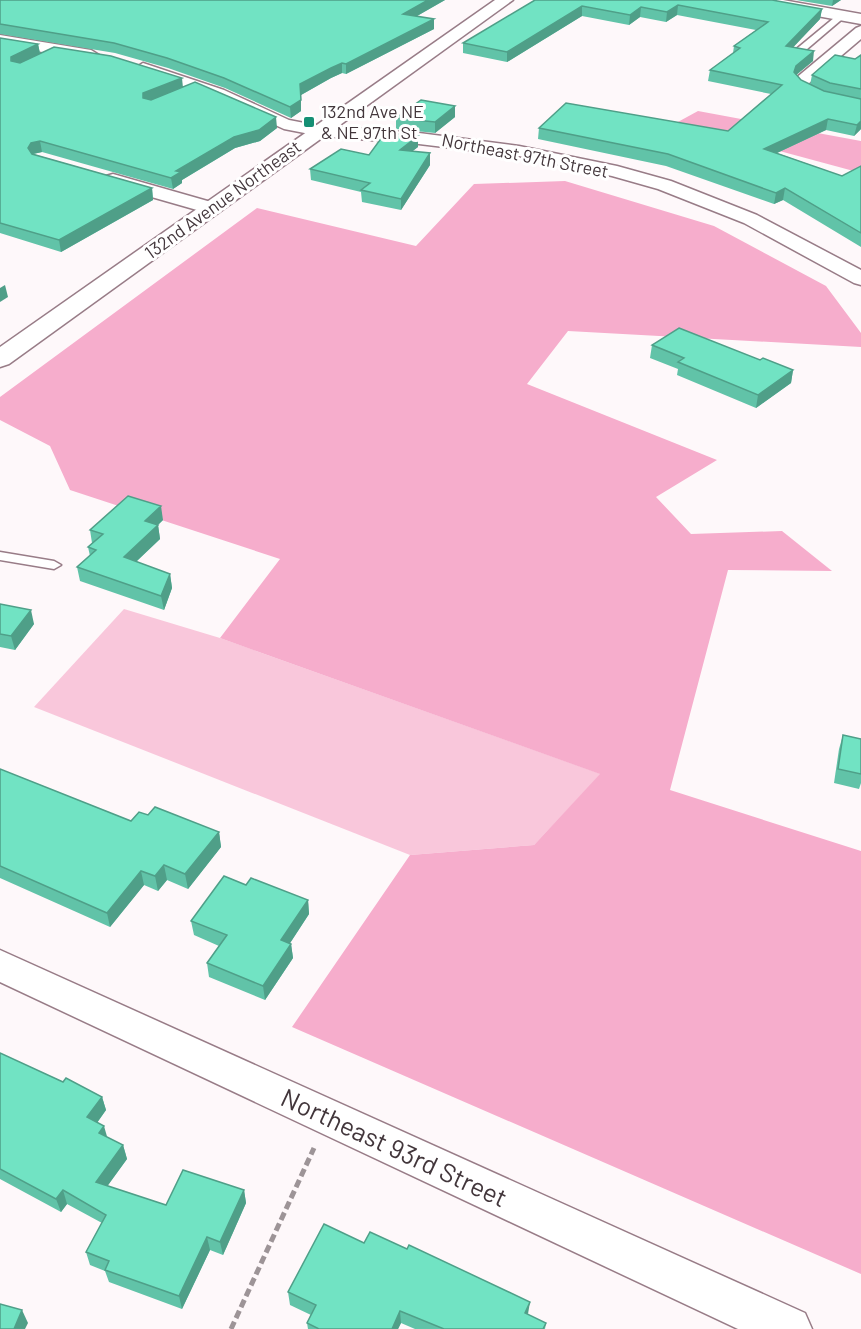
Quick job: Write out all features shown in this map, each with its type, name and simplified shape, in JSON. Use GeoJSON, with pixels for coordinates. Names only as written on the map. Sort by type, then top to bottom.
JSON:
{"type":"FeatureCollection","features":[{"type":"Feature","properties":{"kind":"street","name":"132nd Avenue Northeast"},"geometry":{"type":"LineString","coordinates":[[0,358],[505,0]]}},
{"type":"Feature","properties":{"kind":"street"},"geometry":{"type":"LineString","coordinates":[[757,0],[861,19]]}},
{"type":"Feature","properties":{"kind":"street"},"geometry":{"type":"LineString","coordinates":[[805,86],[861,31]]}},
{"type":"Feature","properties":{"kind":"street"},"geometry":{"type":"LineString","coordinates":[[0,40],[54,52],[105,58]]}},
{"type":"Feature","properties":{"kind":"street","name":"Northeast 97th Street"},"geometry":{"type":"LineString","coordinates":[[126,63],[284,124],[320,131],[473,143],[538,155],[658,184],[711,202],[760,223],[815,251],[861,279]]}},
{"type":"Feature","properties":{"kind":"street"},"geometry":{"type":"LineString","coordinates":[[98,176],[211,208]]}},
{"type":"Feature","properties":{"kind":"street","name":"Northeast 93rd Street"},"geometry":{"type":"LineString","coordinates":[[0,965],[789,1329]]}},
{"type":"Feature","properties":{"kind":"lane"},"geometry":{"type":"LineString","coordinates":[[797,53],[843,15]]}},
{"type":"Feature","properties":{"kind":"lane"},"geometry":{"type":"LineString","coordinates":[[0,556],[54,565]]}},
{"type":"Feature","properties":{"kind":"path"},"geometry":{"type":"LineString","coordinates":[[231,1329],[328,1117]]}},
{"type":"Feature","properties":{"kind":"shaded area"},"geometry":{"type":"Polygon","coordinates":[[[698,111],[861,141],[861,173],[676,123],[698,111]]]}},
{"type":"Feature","properties":{"kind":"shaded area"},"geometry":{"type":"Polygon","coordinates":[[[565,181],[714,226],[826,286],[861,333],[861,347],[568,331],[527,384],[717,460],[656,497],[691,534],[782,531],[832,571],[728,570],[670,790],[861,851],[861,1274],[292,1027],[410,855],[534,845],[600,774],[220,638],[280,559],[70,490],[50,446],[0,420],[0,397],[257,208],[416,246],[474,184],[565,181]]]}},
{"type":"Feature","properties":{"kind":"shaded area"},"geometry":{"type":"Polygon","coordinates":[[[124,609],[220,638],[601,774],[534,845],[410,855],[34,707],[124,609]]]}},
{"type":"Feature","properties":{"kind":"building"},"geometry":{"type":"Polygon","coordinates":[[[0,0],[428,0],[403,14],[434,19],[346,64],[342,63],[300,84],[301,100],[290,107],[224,78],[167,58],[114,43],[0,24],[0,0]]]}},
{"type":"Feature","properties":{"kind":"building"},"geometry":{"type":"Polygon","coordinates":[[[535,0],[772,0],[822,9],[786,46],[814,51],[796,66],[794,72],[801,80],[824,91],[861,99],[861,121],[857,125],[828,119],[764,149],[842,176],[861,166],[861,233],[785,188],[776,193],[668,154],[539,128],[566,103],[728,131],[782,85],[710,70],[740,48],[734,46],[768,22],[678,5],[667,12],[641,7],[630,15],[582,6],[507,52],[463,43],[535,0]]]}},
{"type":"Feature","properties":{"kind":"building"},"geometry":{"type":"Polygon","coordinates":[[[0,38],[38,44],[11,57],[11,61],[20,63],[54,47],[111,56],[182,78],[143,93],[143,98],[151,100],[195,82],[276,117],[259,130],[234,137],[176,171],[181,172],[171,178],[40,141],[31,143],[28,148],[32,154],[152,188],[59,240],[0,223],[0,38]]]}},
{"type":"Feature","properties":{"kind":"building"},"geometry":{"type":"Polygon","coordinates":[[[835,55],[855,59],[861,55],[861,89],[830,83],[812,75],[835,55]]]}},
{"type":"Feature","properties":{"kind":"building"},"geometry":{"type":"Polygon","coordinates":[[[421,100],[455,106],[435,122],[396,118],[421,100]]]}},
{"type":"Feature","properties":{"kind":"building"},"geometry":{"type":"Polygon","coordinates":[[[385,133],[418,136],[400,150],[430,153],[401,199],[361,190],[370,183],[310,169],[341,149],[369,155],[385,133]]]}},
{"type":"Feature","properties":{"kind":"building"},"geometry":{"type":"Polygon","coordinates":[[[679,328],[760,360],[763,358],[793,370],[758,395],[678,362],[684,358],[652,345],[679,328]]]}},
{"type":"Feature","properties":{"kind":"building"},"geometry":{"type":"Polygon","coordinates":[[[128,496],[161,506],[145,521],[158,525],[124,557],[170,574],[161,596],[77,567],[96,550],[88,547],[103,534],[90,530],[128,496]]]}},
{"type":"Feature","properties":{"kind":"building"},"geometry":{"type":"Polygon","coordinates":[[[0,604],[31,610],[11,636],[0,634],[0,604]]]}},
{"type":"Feature","properties":{"kind":"building"},"geometry":{"type":"Polygon","coordinates":[[[843,735],[861,739],[861,774],[838,769],[843,735]]]}},
{"type":"Feature","properties":{"kind":"building"},"geometry":{"type":"Polygon","coordinates":[[[0,769],[131,821],[139,812],[148,815],[155,807],[219,832],[185,874],[164,865],[155,876],[141,871],[107,913],[0,866],[0,769]]]}},
{"type":"Feature","properties":{"kind":"building"},"geometry":{"type":"Polygon","coordinates":[[[224,876],[246,885],[251,878],[308,900],[281,940],[291,944],[263,986],[207,963],[227,935],[191,921],[224,876]]]}},
{"type":"Feature","properties":{"kind":"building"},"geometry":{"type":"Polygon","coordinates":[[[0,1053],[63,1082],[66,1078],[102,1097],[87,1117],[104,1126],[99,1133],[123,1145],[96,1182],[166,1205],[183,1170],[244,1190],[220,1242],[207,1237],[179,1296],[105,1270],[109,1261],[86,1252],[106,1215],[63,1190],[56,1199],[0,1169],[0,1053]]]}},
{"type":"Feature","properties":{"kind":"building"},"geometry":{"type":"Polygon","coordinates":[[[324,1224],[364,1243],[370,1232],[407,1249],[409,1245],[530,1302],[525,1313],[546,1323],[543,1329],[444,1329],[400,1311],[392,1329],[319,1329],[307,1323],[316,1305],[288,1292],[324,1224]]]}},
{"type":"Feature","properties":{"kind":"building"},"geometry":{"type":"Polygon","coordinates":[[[0,1304],[22,1310],[14,1329],[0,1329],[0,1304]]]}},
{"type":"Feature","properties":{"kind":"place","name":"132nd Ave NE & NE 97th St"},"geometry":{"type":"Point","coordinates":[309,122]}}]}
